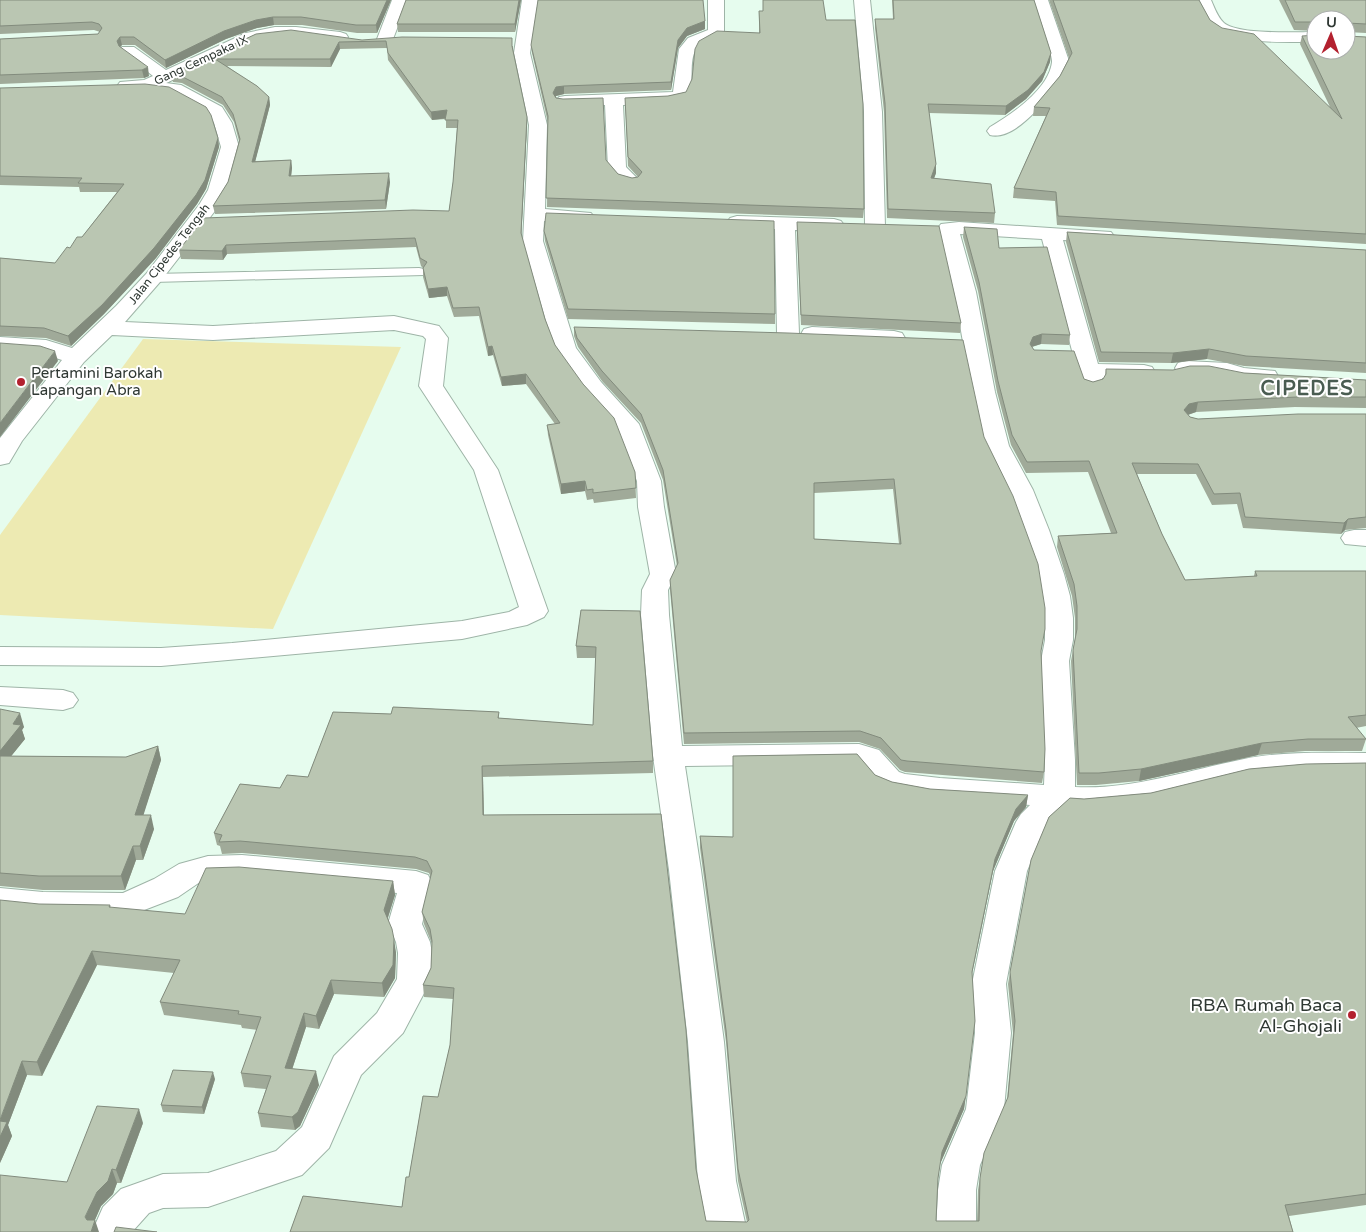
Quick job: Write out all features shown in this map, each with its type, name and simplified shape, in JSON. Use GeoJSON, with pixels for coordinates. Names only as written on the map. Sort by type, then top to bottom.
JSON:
{"type":"FeatureCollection","features":[{"type":"Feature","properties":{"kind":"street"},"geometry":{"type":"LineString","coordinates":[[370,40],[400,0]]}},
{"type":"Feature","properties":{"kind":"street"},"geometry":{"type":"LineString","coordinates":[[530,0],[524,39],[523,61],[538,125],[536,215],[533,241],[568,328],[565,349],[593,387],[627,424],[649,481],[651,507],[664,574],[655,590],[655,615],[668,756],[685,870],[706,1042],[717,1181],[727,1232]]}},
{"type":"Feature","properties":{"kind":"street"},"geometry":{"type":"LineString","coordinates":[[564,101],[668,98],[680,95],[683,87],[685,54],[691,44],[712,35],[716,31],[716,0]]}},
{"type":"Feature","properties":{"kind":"street"},"geometry":{"type":"LineString","coordinates":[[718,222],[884,227],[862,0]]}},
{"type":"Feature","properties":{"kind":"street"},"geometry":{"type":"LineString","coordinates":[[996,131],[1014,122],[1035,104],[1058,71],[1061,61],[1040,0]]}},
{"type":"Feature","properties":{"kind":"street"},"geometry":{"type":"LineString","coordinates":[[1203,0],[1220,28],[1231,32],[1263,36],[1306,37]]}},
{"type":"Feature","properties":{"kind":"street","name":"Gang Cempaka IX"},"geometry":{"type":"LineString","coordinates":[[156,81],[252,36],[270,32],[292,30],[370,40],[403,38]]}},
{"type":"Feature","properties":{"kind":"street"},"geometry":{"type":"LineString","coordinates":[[505,39],[524,39]]}},
{"type":"Feature","properties":{"kind":"street"},"geometry":{"type":"LineString","coordinates":[[128,50],[156,81]]}},
{"type":"Feature","properties":{"kind":"street","name":"Jalan Cipedes Tengah"},"geometry":{"type":"LineString","coordinates":[[0,458],[11,440],[76,357],[106,328],[205,220],[208,207],[218,190],[230,147],[224,123],[216,111],[186,93],[156,81],[108,87]]}},
{"type":"Feature","properties":{"kind":"street"},"geometry":{"type":"LineString","coordinates":[[614,99],[617,168],[630,181]]}},
{"type":"Feature","properties":{"kind":"street"},"geometry":{"type":"LineString","coordinates":[[536,215],[602,217]]}},
{"type":"Feature","properties":{"kind":"street"},"geometry":{"type":"LineString","coordinates":[[785,224],[779,332],[914,339]]}},
{"type":"Feature","properties":{"kind":"street"},"geometry":{"type":"LineString","coordinates":[[956,1232],[957,1190],[961,1164],[985,1110],[993,1033],[989,984],[1011,871],[1032,822],[1059,797],[1060,760],[1056,660],[1061,622],[1053,581],[1020,490],[998,447],[964,342],[967,300],[939,228],[1120,237]]}},
{"type":"Feature","properties":{"kind":"street"},"geometry":{"type":"LineString","coordinates":[[1051,233],[1088,370]]}},
{"type":"Feature","properties":{"kind":"street"},"geometry":{"type":"LineString","coordinates":[[0,656],[161,657],[232,652],[462,630],[517,620],[534,611],[486,470],[431,386],[436,338],[431,331],[394,323],[213,333],[106,328]]}},
{"type":"Feature","properties":{"kind":"street"},"geometry":{"type":"LineString","coordinates":[[0,344],[46,347],[76,357]]}},
{"type":"Feature","properties":{"kind":"street"},"geometry":{"type":"LineString","coordinates":[[1058,354],[1088,370],[1172,372],[1183,368],[1227,370],[1242,374],[1290,378]]}},
{"type":"Feature","properties":{"kind":"street"},"geometry":{"type":"LineString","coordinates":[[0,696],[64,700]]}},
{"type":"Feature","properties":{"kind":"street"},"geometry":{"type":"LineString","coordinates":[[668,756],[859,754],[868,757],[888,779],[901,784],[940,789],[1082,798],[1148,792],[1246,769],[1302,764],[1366,762]]}},
{"type":"Feature","properties":{"kind":"street"},"geometry":{"type":"LineString","coordinates":[[0,900],[115,907],[126,905],[166,888],[190,872],[208,868],[242,867],[416,883],[405,924],[412,942],[414,954],[414,980],[390,1023],[347,1066],[316,1137],[289,1163],[208,1190],[163,1191],[135,1201],[118,1219],[112,1232]]}},
{"type":"Feature","properties":{"kind":"lane"},"geometry":{"type":"LineString","coordinates":[[153,278],[419,272]]}},
{"type":"Feature","properties":{"kind":"shaded area"},"geometry":{"type":"Polygon","coordinates":[[[143,339],[401,347],[273,629],[0,615],[0,535],[143,339]]]}},
{"type":"Feature","properties":{"kind":"building"},"geometry":{"type":"Polygon","coordinates":[[[0,0],[387,0],[376,25],[356,25],[301,17],[273,17],[256,20],[224,31],[165,60],[134,37],[120,37],[117,41],[119,46],[148,67],[142,70],[0,75],[0,39],[98,34],[102,28],[99,24],[92,22],[0,26],[0,0]]]}},
{"type":"Feature","properties":{"kind":"building"},"geometry":{"type":"Polygon","coordinates":[[[406,0],[519,0],[515,24],[397,24],[406,0]]]}},
{"type":"Feature","properties":{"kind":"building"},"geometry":{"type":"Polygon","coordinates":[[[538,0],[703,0],[705,21],[687,28],[678,40],[671,82],[564,86],[556,87],[553,93],[556,98],[563,99],[603,98],[606,160],[618,174],[632,178],[638,177],[642,172],[628,157],[625,98],[668,96],[686,92],[692,79],[695,49],[699,41],[717,31],[760,33],[759,11],[763,11],[763,0],[823,0],[826,20],[855,20],[863,104],[864,209],[546,198],[548,116],[531,45],[538,0]]]}},
{"type":"Feature","properties":{"kind":"building"},"geometry":{"type":"Polygon","coordinates":[[[893,0],[1034,0],[1051,53],[1044,72],[1028,90],[1006,106],[928,104],[936,164],[931,178],[991,184],[995,213],[888,209],[885,103],[875,19],[894,19],[893,0]]]}},
{"type":"Feature","properties":{"kind":"building"},"geometry":{"type":"Polygon","coordinates":[[[1053,0],[1199,0],[1210,20],[1222,28],[1254,34],[1342,119],[1314,60],[1356,60],[1356,36],[1366,37],[1366,234],[1058,216],[1056,192],[1014,188],[1050,108],[1034,107],[1060,76],[1072,53],[1053,0]]]}},
{"type":"Feature","properties":{"kind":"building"},"geometry":{"type":"Polygon","coordinates":[[[1285,0],[1366,0],[1366,24],[1356,23],[1356,10],[1306,10],[1306,22],[1295,22],[1285,0]]]}},
{"type":"Feature","properties":{"kind":"building"},"geometry":{"type":"Polygon","coordinates":[[[291,30],[362,40],[402,37],[512,38],[527,117],[521,233],[545,319],[555,345],[583,384],[614,418],[635,472],[636,488],[593,493],[593,489],[587,490],[585,481],[561,484],[547,425],[560,423],[526,374],[501,377],[492,346],[488,347],[479,307],[453,308],[447,287],[428,289],[423,268],[427,262],[420,258],[415,238],[226,245],[222,251],[179,250],[204,218],[413,210],[449,211],[458,120],[445,120],[447,110],[431,112],[388,53],[386,41],[339,42],[330,59],[215,59],[257,86],[269,97],[252,162],[291,160],[289,176],[389,173],[385,200],[213,206],[228,182],[240,139],[233,114],[222,97],[181,76],[171,74],[256,34],[291,30]]]}},
{"type":"Feature","properties":{"kind":"building"},"geometry":{"type":"Polygon","coordinates":[[[1302,36],[1306,36],[1306,44],[1302,36]]]}},
{"type":"Feature","properties":{"kind":"building"},"geometry":{"type":"Polygon","coordinates":[[[145,84],[169,87],[206,107],[211,115],[218,138],[205,180],[196,195],[154,248],[102,305],[68,336],[44,328],[0,326],[0,258],[55,263],[67,247],[70,248],[77,237],[82,237],[124,184],[78,183],[82,178],[0,176],[0,88],[145,84]]]}},
{"type":"Feature","properties":{"kind":"building"},"geometry":{"type":"Polygon","coordinates":[[[546,213],[774,221],[775,314],[568,309],[544,231],[546,213]]]}},
{"type":"Feature","properties":{"kind":"building"},"geometry":{"type":"Polygon","coordinates":[[[797,222],[939,226],[961,323],[801,315],[797,222]]]}},
{"type":"Feature","properties":{"kind":"building"},"geometry":{"type":"Polygon","coordinates":[[[964,227],[997,229],[999,248],[1047,247],[1070,335],[1042,334],[1033,337],[1030,344],[1034,350],[1074,351],[1084,379],[1093,382],[1103,379],[1106,369],[1173,370],[1190,366],[1209,366],[1244,373],[1366,380],[1366,397],[1297,397],[1198,402],[1189,404],[1184,410],[1190,417],[1198,419],[1298,414],[1366,414],[1366,517],[1348,519],[1344,523],[1245,517],[1240,493],[1214,494],[1198,464],[1132,463],[1162,534],[1185,580],[1257,576],[1255,571],[1366,571],[1366,715],[1348,717],[1366,739],[1308,739],[1262,743],[1141,769],[1079,773],[1073,650],[1077,629],[1077,606],[1074,584],[1058,536],[1117,533],[1089,461],[1027,462],[1012,435],[998,381],[979,282],[964,227]]]}},
{"type":"Feature","properties":{"kind":"building"},"geometry":{"type":"Polygon","coordinates":[[[1067,232],[1366,250],[1366,363],[1246,356],[1209,349],[1173,353],[1101,352],[1067,232]]]}},
{"type":"Feature","properties":{"kind":"building"},"geometry":{"type":"Polygon","coordinates":[[[574,327],[963,340],[984,437],[1013,496],[1038,564],[1045,608],[1045,629],[1041,651],[1045,749],[1044,772],[901,760],[881,738],[860,731],[684,733],[670,580],[678,563],[663,470],[641,414],[602,371],[577,338],[574,327]],[[894,479],[814,483],[814,539],[901,544],[894,479]]]}},
{"type":"Feature","properties":{"kind":"building"},"geometry":{"type":"Polygon","coordinates":[[[0,343],[40,346],[55,351],[0,423],[0,343]]]}},
{"type":"Feature","properties":{"kind":"building"},"geometry":{"type":"Polygon","coordinates":[[[581,610],[640,611],[653,761],[482,766],[483,815],[661,814],[686,1030],[696,1169],[706,1221],[747,1222],[749,1220],[738,1169],[726,1030],[700,836],[733,837],[733,756],[857,754],[875,775],[892,782],[930,789],[1028,795],[1016,809],[995,859],[972,972],[975,1021],[966,1096],[942,1152],[938,1178],[936,1221],[979,1221],[980,1178],[984,1153],[1008,1097],[1015,1021],[1010,972],[1031,860],[1049,817],[1070,798],[1084,799],[1151,793],[1249,769],[1306,764],[1366,763],[1366,1194],[1285,1205],[1293,1232],[290,1232],[303,1196],[402,1207],[406,1177],[409,1177],[423,1096],[438,1097],[450,1045],[454,988],[423,985],[431,968],[432,941],[430,929],[422,912],[432,871],[427,861],[415,857],[240,841],[219,842],[222,835],[214,833],[240,784],[280,788],[287,775],[308,777],[333,712],[391,714],[393,707],[499,712],[498,718],[593,725],[596,647],[576,646],[581,610]]]}},
{"type":"Feature","properties":{"kind":"building"},"geometry":{"type":"Polygon","coordinates":[[[0,709],[20,713],[13,724],[21,725],[0,751],[0,709]]]}},
{"type":"Feature","properties":{"kind":"building"},"geometry":{"type":"Polygon","coordinates":[[[158,746],[135,815],[151,815],[140,846],[133,846],[121,876],[39,876],[0,873],[0,756],[126,757],[158,746]]]}},
{"type":"Feature","properties":{"kind":"building"},"geometry":{"type":"Polygon","coordinates":[[[239,867],[393,881],[384,910],[394,939],[393,965],[382,983],[331,980],[316,1016],[304,1013],[285,1068],[316,1071],[298,1112],[292,1117],[258,1113],[271,1076],[241,1073],[261,1017],[238,1014],[239,1011],[160,1002],[180,960],[92,951],[37,1062],[22,1061],[0,1120],[0,900],[39,904],[110,905],[109,907],[185,914],[206,868],[239,867]]]}},
{"type":"Feature","properties":{"kind":"building"},"geometry":{"type":"Polygon","coordinates":[[[173,1070],[213,1072],[202,1107],[161,1105],[173,1070]]]}},
{"type":"Feature","properties":{"kind":"building"},"geometry":{"type":"Polygon","coordinates":[[[97,1106],[139,1109],[116,1170],[112,1169],[108,1181],[97,1192],[85,1217],[87,1220],[95,1220],[91,1232],[0,1232],[0,1175],[67,1182],[97,1106]]]}},
{"type":"Feature","properties":{"kind":"building"},"geometry":{"type":"Polygon","coordinates":[[[0,1121],[7,1122],[0,1137],[0,1121]]]}},
{"type":"Feature","properties":{"kind":"building"},"geometry":{"type":"Polygon","coordinates":[[[116,1227],[157,1232],[114,1232],[116,1227]]]}},
{"type":"Feature","properties":{"kind":"place","name":"Pertamini Barokah Lapangan Abra"},"geometry":{"type":"Point","coordinates":[21,382]}},
{"type":"Feature","properties":{"kind":"place","name":"RBA Rumah Baca Al-Ghojali"},"geometry":{"type":"Point","coordinates":[1352,1015]}},
{"type":"Feature","properties":{"kind":"district","name":"CIPEDES"},"geometry":{"type":"Point","coordinates":[1307,388]}}]}
